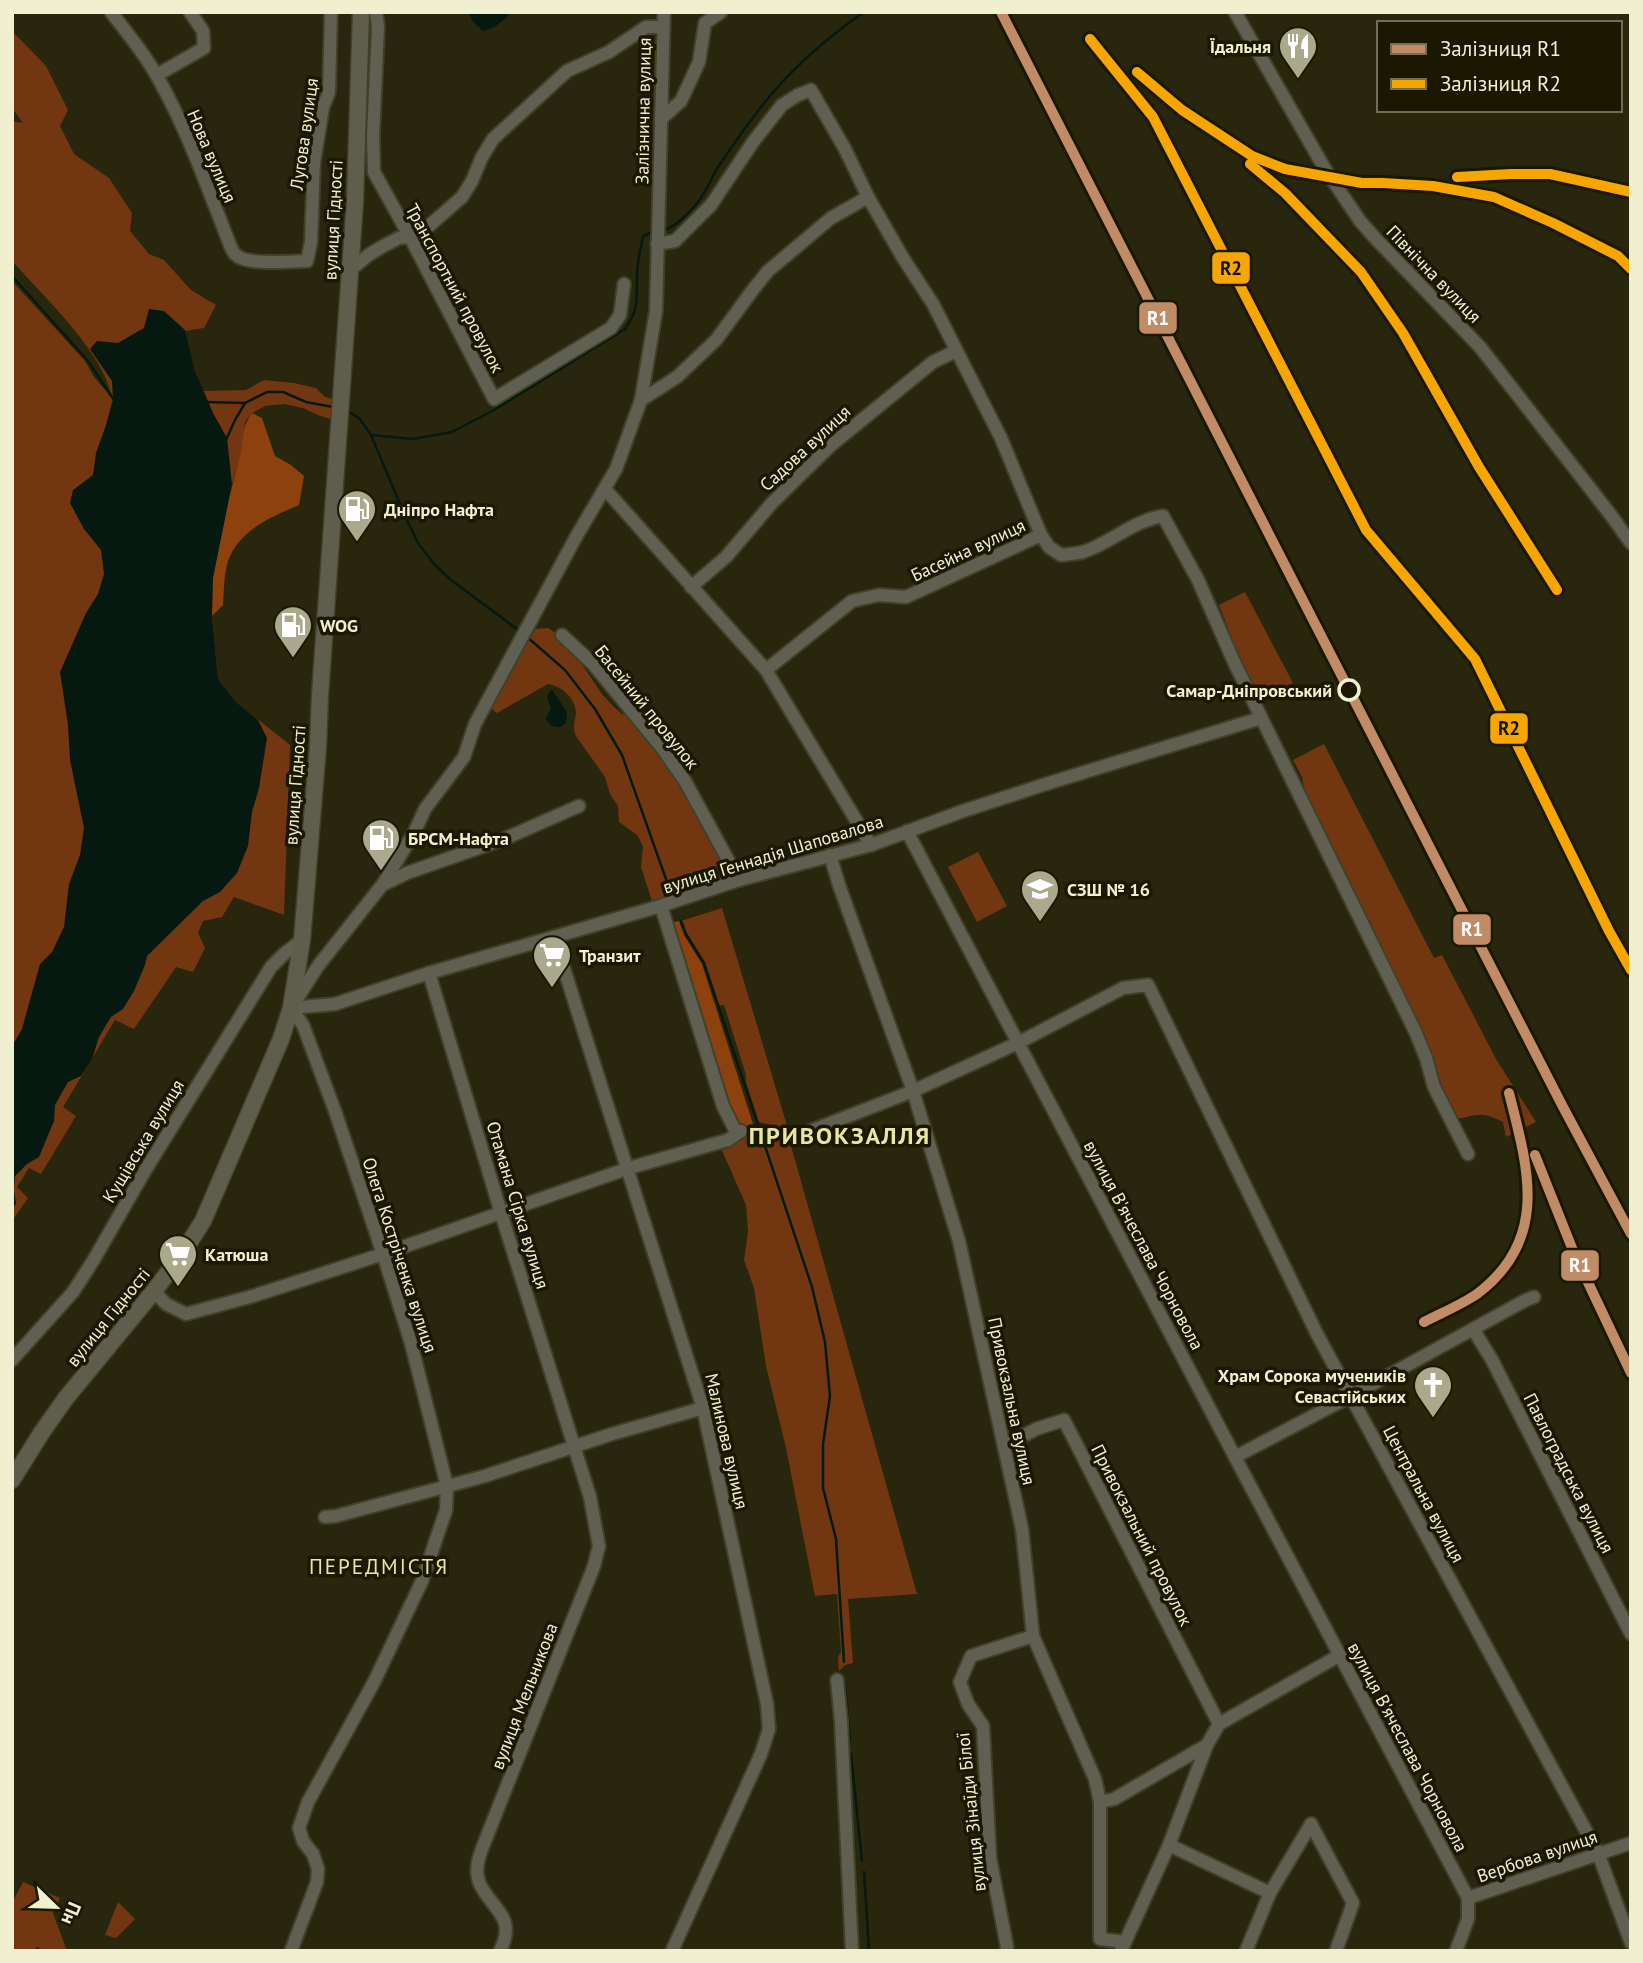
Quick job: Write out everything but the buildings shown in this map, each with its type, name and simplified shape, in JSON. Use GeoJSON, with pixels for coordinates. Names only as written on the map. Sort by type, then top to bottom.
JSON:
{"type":"FeatureCollection","features":[{"type":"Feature","properties":{"kind":"main road","name":"вулиця Гідності"},"geometry":{"type":"LineString","coordinates":[[12,1480],[66,1398],[154,1291],[204,1221],[263,1084],[291,1008],[302,940],[318,746],[355,201],[360,12]]}},
{"type":"Feature","properties":{"kind":"street","name":"Нова вулиця"},"geometry":{"type":"LineString","coordinates":[[111,12],[157,75],[196,157],[230,245],[237,256],[246,261],[307,261]]}},
{"type":"Feature","properties":{"kind":"street"},"geometry":{"type":"LineString","coordinates":[[157,75],[204,48],[203,31],[190,12]]}},
{"type":"Feature","properties":{"kind":"street","name":"Лугова вулиця"},"geometry":{"type":"LineString","coordinates":[[307,261],[311,242],[314,162],[323,107],[329,92],[331,12]]}},
{"type":"Feature","properties":{"kind":"street","name":"Транспортний провулок"},"geometry":{"type":"LineString","coordinates":[[376,12],[378,27],[374,173],[494,399],[611,328],[620,315],[624,284]]}},
{"type":"Feature","properties":{"kind":"street"},"geometry":{"type":"LineString","coordinates":[[663,27],[664,12]]}},
{"type":"Feature","properties":{"kind":"street"},"geometry":{"type":"LineString","coordinates":[[661,119],[681,100],[699,62],[705,23],[721,12]]}},
{"type":"Feature","properties":{"kind":"street","name":"Північна вулиця"},"geometry":{"type":"LineString","coordinates":[[1235,12],[1325,169],[1360,221],[1480,347],[1631,543]]}},
{"type":"Feature","properties":{"kind":"street","name":"Залізнична вулиця"},"geometry":{"type":"LineString","coordinates":[[291,1008],[318,966],[383,884],[414,833],[425,809],[464,757],[475,724],[518,642],[616,469],[641,400],[656,311],[663,27],[646,27],[609,52],[567,71],[493,139],[462,197],[422,232],[385,245],[350,270]]}},
{"type":"Feature","properties":{"kind":"street"},"geometry":{"type":"LineString","coordinates":[[657,236],[675,240],[711,205],[753,142],[782,105],[811,90],[845,149],[868,197],[933,304],[1001,438],[1041,535],[1049,547],[1061,555],[1082,552],[1131,526],[1149,518],[1163,516],[1198,580],[1234,662],[1415,1031],[1434,1087],[1468,1154]]}},
{"type":"Feature","properties":{"kind":"street"},"geometry":{"type":"LineString","coordinates":[[641,400],[677,377],[716,340],[768,271],[831,218],[868,197]]}},
{"type":"Feature","properties":{"kind":"street","name":"Садова вулиця"},"geometry":{"type":"LineString","coordinates":[[691,587],[726,557],[772,502],[830,446],[933,362],[956,351]]}},
{"type":"Feature","properties":{"kind":"street"},"geometry":{"type":"LineString","coordinates":[[605,489],[766,670],[871,845]]}},
{"type":"Feature","properties":{"kind":"street","name":"Басейна вулиця"},"geometry":{"type":"LineString","coordinates":[[766,670],[852,601],[879,595],[906,597],[1041,535]]}},
{"type":"Feature","properties":{"kind":"street","name":"Басейний провулок"},"geometry":{"type":"LineString","coordinates":[[562,635],[593,664],[662,748],[685,781],[739,880]]}},
{"type":"Feature","properties":{"kind":"street","name":"вулиця Геннадія Шаповалова"},"geometry":{"type":"LineString","coordinates":[[291,1008],[335,1004],[429,973],[659,907],[739,880],[871,845],[1049,783],[1261,718]]}},
{"type":"Feature","properties":{"kind":"street"},"geometry":{"type":"LineString","coordinates":[[383,884],[504,839],[579,806]]}},
{"type":"Feature","properties":{"kind":"street","name":"вулиця В'ячеслава Чорновола"},"geometry":{"type":"LineString","coordinates":[[907,831],[1468,1898]]}},
{"type":"Feature","properties":{"kind":"street","name":"Привокзальна вулиця"},"geometry":{"type":"LineString","coordinates":[[830,855],[913,1091],[959,1241],[1022,1529],[1033,1636],[1096,1780],[1100,1802],[1100,1938],[1123,1946],[1169,1845],[1207,1745],[1219,1724]]}},
{"type":"Feature","properties":{"kind":"street"},"geometry":{"type":"LineString","coordinates":[[154,1291],[166,1304],[186,1314],[253,1296],[383,1254],[629,1168],[728,1140],[739,1132],[723,1106],[659,907]]}},
{"type":"Feature","properties":{"kind":"street","name":"Малинова вулиця"},"geometry":{"type":"LineString","coordinates":[[554,937],[703,1408],[767,1704],[769,1729],[761,1754],[672,1951]]}},
{"type":"Feature","properties":{"kind":"street","name":"Кущівська вулиця"},"geometry":{"type":"LineString","coordinates":[[12,1360],[73,1292],[271,967],[302,940]]}},
{"type":"Feature","properties":{"kind":"street","name":"Отамана Сірка вулиця"},"geometry":{"type":"LineString","coordinates":[[429,973],[575,1447]]}},
{"type":"Feature","properties":{"kind":"street","name":"Центральна вулиця"},"geometry":{"type":"LineString","coordinates":[[1018,1043],[1123,988],[1148,985],[1312,1322],[1598,1853],[1631,1943]]}},
{"type":"Feature","properties":{"kind":"street","name":"Олега Костріченка вулиця"},"geometry":{"type":"LineString","coordinates":[[291,1008],[303,1025],[383,1254],[411,1343],[447,1486]]}},
{"type":"Feature","properties":{"kind":"street"},"geometry":{"type":"LineString","coordinates":[[810,1130],[913,1091],[1018,1043]]}},
{"type":"Feature","properties":{"kind":"street"},"geometry":{"type":"LineString","coordinates":[[1235,1457],[1534,1297]]}},
{"type":"Feature","properties":{"kind":"street","name":"Павлоградська вулиця"},"geometry":{"type":"LineString","coordinates":[[1474,1329],[1631,1633]]}},
{"type":"Feature","properties":{"kind":"street"},"geometry":{"type":"LineString","coordinates":[[325,1517],[512,1468],[703,1408]]}},
{"type":"Feature","properties":{"kind":"street","name":"Привокзальний провулок"},"geometry":{"type":"LineString","coordinates":[[1004,1447],[1036,1429],[1064,1420],[1219,1724]]}},
{"type":"Feature","properties":{"kind":"street","name":"вулиця Мельникова"},"geometry":{"type":"LineString","coordinates":[[500,1951],[507,1928],[478,1882],[476,1868],[594,1566],[599,1546],[590,1497],[575,1447]]}},
{"type":"Feature","properties":{"kind":"street"},"geometry":{"type":"LineString","coordinates":[[291,1951],[317,1882],[318,1869],[299,1828],[308,1802],[374,1682],[422,1581],[446,1510],[447,1486]]}},
{"type":"Feature","properties":{"kind":"street","name":"вулиця Зінаїди Білої"},"geometry":{"type":"LineString","coordinates":[[1006,1951],[990,1858],[983,1726],[968,1704],[960,1682],[971,1656],[1033,1636]]}},
{"type":"Feature","properties":{"kind":"street"},"geometry":{"type":"LineString","coordinates":[[1219,1724],[1340,1655]]}},
{"type":"Feature","properties":{"kind":"street"},"geometry":{"type":"LineString","coordinates":[[837,1680],[852,1951]]}},
{"type":"Feature","properties":{"kind":"street"},"geometry":{"type":"LineString","coordinates":[[1100,1802],[1114,1799],[1207,1745]]}},
{"type":"Feature","properties":{"kind":"street"},"geometry":{"type":"LineString","coordinates":[[1246,1951],[1270,1894],[1311,1824],[1353,1903],[1336,1951]]}},
{"type":"Feature","properties":{"kind":"street","name":"Вербова вулиця"},"geometry":{"type":"LineString","coordinates":[[1456,1951],[1468,1919],[1468,1898],[1631,1843]]}},
{"type":"Feature","properties":{"kind":"street"},"geometry":{"type":"LineString","coordinates":[[1169,1845],[1270,1894]]}},
{"type":"Feature","properties":{"kind":"shaded area"},"geometry":{"type":"Polygon","coordinates":[[[468,12],[510,12],[498,24],[483,31],[473,22],[468,12]]]}},
{"type":"Feature","properties":{"kind":"shaded area"},"geometry":{"type":"Polygon","coordinates":[[[12,31],[46,66],[68,110],[60,126],[74,154],[109,178],[132,213],[130,231],[149,254],[164,260],[191,290],[216,305],[204,328],[185,331],[203,391],[246,390],[264,380],[316,388],[325,397],[337,400],[335,420],[284,404],[265,406],[252,413],[245,422],[240,458],[213,578],[212,616],[218,679],[235,701],[290,745],[284,915],[234,897],[222,917],[203,921],[198,933],[205,948],[193,972],[176,967],[134,1029],[115,1020],[63,1107],[76,1116],[41,1174],[29,1168],[17,1187],[28,1198],[12,1221],[12,281],[85,361],[94,377],[112,398],[107,380],[85,344],[12,261],[12,121],[23,123],[12,108],[12,31]]]}},
{"type":"Feature","properties":{"kind":"shaded area"},"geometry":{"type":"Polygon","coordinates":[[[149,309],[164,311],[185,330],[195,371],[227,438],[232,484],[213,578],[212,616],[218,679],[235,701],[258,720],[267,738],[248,846],[237,873],[220,892],[203,901],[147,956],[134,991],[123,1009],[111,1017],[99,1037],[92,1059],[81,1076],[68,1082],[55,1105],[54,1121],[39,1157],[15,1176],[16,1204],[12,1208],[12,1046],[22,1029],[40,964],[52,952],[64,927],[69,884],[80,855],[84,828],[70,760],[60,672],[86,613],[98,594],[104,574],[101,550],[84,529],[70,503],[73,490],[93,475],[96,453],[113,399],[112,381],[90,349],[97,341],[118,343],[144,328],[149,309]]]}},
{"type":"Feature","properties":{"kind":"shaded area"},"geometry":{"type":"Polygon","coordinates":[[[252,413],[262,418],[275,456],[304,476],[299,505],[257,526],[240,541],[228,561],[223,605],[212,616],[213,577],[218,548],[244,430],[252,413]]]}},
{"type":"Feature","properties":{"kind":"shaded area"},"geometry":{"type":"Polygon","coordinates":[[[1245,592],[1293,683],[1264,696],[1260,688],[1256,689],[1231,641],[1219,605],[1245,592]]]}},
{"type":"Feature","properties":{"kind":"shaded area"},"geometry":{"type":"Polygon","coordinates":[[[548,628],[570,647],[602,694],[622,714],[632,716],[667,760],[730,873],[725,878],[652,901],[641,867],[643,846],[637,835],[619,822],[618,806],[610,794],[605,777],[576,736],[576,713],[571,698],[563,690],[548,684],[497,713],[489,707],[533,629],[548,628]]]}},
{"type":"Feature","properties":{"kind":"shaded area"},"geometry":{"type":"Polygon","coordinates":[[[552,690],[567,712],[566,723],[561,727],[551,726],[546,718],[551,708],[547,697],[552,690]]]}},
{"type":"Feature","properties":{"kind":"shaded area"},"geometry":{"type":"Polygon","coordinates":[[[1324,744],[1434,958],[1442,955],[1496,1059],[1536,1122],[1506,1137],[1503,1122],[1491,1117],[1482,1115],[1455,1118],[1307,804],[1302,777],[1293,760],[1324,744]]]}},
{"type":"Feature","properties":{"kind":"shaded area"},"geometry":{"type":"Polygon","coordinates":[[[978,852],[1007,906],[977,922],[948,867],[978,852]]]}},
{"type":"Feature","properties":{"kind":"shaded area"},"geometry":{"type":"Polygon","coordinates":[[[722,908],[788,1129],[759,1122],[724,1005],[717,1006],[704,963],[681,921],[722,908]]]}},
{"type":"Feature","properties":{"kind":"shaded area"},"geometry":{"type":"Polygon","coordinates":[[[679,921],[684,935],[702,964],[753,1124],[738,1129],[727,1108],[670,923],[679,921]]]}},
{"type":"Feature","properties":{"kind":"shaded area"},"geometry":{"type":"Polygon","coordinates":[[[764,1129],[788,1135],[917,1594],[848,1599],[853,1663],[845,1665],[839,1671],[838,1657],[841,1652],[837,1594],[815,1596],[786,1448],[766,1366],[754,1288],[744,1260],[748,1232],[746,1205],[720,1146],[764,1129]]]}},
{"type":"Feature","properties":{"kind":"shaded area"},"geometry":{"type":"Polygon","coordinates":[[[23,1882],[60,1898],[53,1913],[67,1951],[44,1951],[37,1947],[34,1951],[12,1951],[12,1903],[23,1882]]]}},
{"type":"Feature","properties":{"kind":"shaded area"},"geometry":{"type":"Polygon","coordinates":[[[118,1902],[135,1919],[116,1938],[105,1935],[118,1902]]]}},
{"type":"Feature","properties":{"kind":"waterway"},"geometry":{"type":"LineString","coordinates":[[663,231],[681,220],[697,203],[741,134],[787,77],[824,43],[864,12]]}},
{"type":"Feature","properties":{"kind":"waterway"},"geometry":{"type":"LineString","coordinates":[[371,435],[413,439],[452,432],[494,410],[625,329],[636,303],[643,236],[652,232]]}},
{"type":"Feature","properties":{"kind":"waterway"},"geometry":{"type":"LineString","coordinates":[[12,276],[88,361],[114,400]]}},
{"type":"Feature","properties":{"kind":"waterway"},"geometry":{"type":"LineString","coordinates":[[205,402],[245,403],[267,392],[283,392],[306,402],[333,407]]}},
{"type":"Feature","properties":{"kind":"waterway"},"geometry":{"type":"LineString","coordinates":[[226,440],[245,403]]}},
{"type":"Feature","properties":{"kind":"waterway"},"geometry":{"type":"LineString","coordinates":[[346,410],[359,418],[371,435],[418,543],[434,564],[451,580],[521,632]]}},
{"type":"Feature","properties":{"kind":"waterway"},"geometry":{"type":"LineString","coordinates":[[526,636],[565,670],[595,709],[622,755],[672,896]]}},
{"type":"Feature","properties":{"kind":"waterway"},"geometry":{"type":"LineString","coordinates":[[681,921],[704,963],[812,1287],[825,1342],[830,1396],[823,1444],[823,1488],[836,1539],[844,1662]]}},
{"type":"Feature","properties":{"kind":"waterway"},"geometry":{"type":"LineString","coordinates":[[845,1685],[850,1740]]}},
{"type":"Feature","properties":{"kind":"waterway"},"geometry":{"type":"LineString","coordinates":[[851,1754],[862,1861]]}},
{"type":"Feature","properties":{"kind":"waterway"},"geometry":{"type":"LineString","coordinates":[[864,1872],[869,1951]]}},
{"type":"Feature","properties":{"kind":"rail line","name":"R1"},"geometry":{"type":"LineString","coordinates":[[1001,12],[1563,1107],[1631,1234]]}},
{"type":"Feature","properties":{"kind":"rail line","name":"R2"},"geometry":{"type":"LineString","coordinates":[[1090,39],[1153,117],[1366,530],[1475,659],[1609,931],[1631,970]]}},
{"type":"Feature","properties":{"kind":"rail line","name":"R2"},"geometry":{"type":"LineString","coordinates":[[1137,72],[1182,110],[1252,156],[1285,169],[1362,183],[1433,186],[1494,197],[1618,256],[1631,269]]}},
{"type":"Feature","properties":{"kind":"rail line","name":"R2"},"geometry":{"type":"LineString","coordinates":[[1250,164],[1285,193],[1361,272],[1403,333],[1479,467],[1557,590]]}},
{"type":"Feature","properties":{"kind":"rail line","name":"R2"},"geometry":{"type":"LineString","coordinates":[[1457,177],[1550,174],[1631,192]]}},
{"type":"Feature","properties":{"kind":"rail line","name":"R1"},"geometry":{"type":"LineString","coordinates":[[1424,1322],[1477,1294],[1500,1273],[1515,1250],[1524,1226],[1528,1201],[1526,1175],[1509,1093]]}},
{"type":"Feature","properties":{"kind":"rail line","name":"R1"},"geometry":{"type":"LineString","coordinates":[[1535,1155],[1574,1253],[1631,1373]]}},
{"type":"Feature","properties":{"kind":"place","name":"Їдальня"},"geometry":{"type":"Point","coordinates":[1298,80]}},
{"type":"Feature","properties":{"kind":"place","name":"Дніпро Нафта"},"geometry":{"type":"Point","coordinates":[357,543]}},
{"type":"Feature","properties":{"kind":"place","name":"WOG"},"geometry":{"type":"Point","coordinates":[293,659]}},
{"type":"Feature","properties":{"kind":"place","name":"Самар-Дніпровський"},"geometry":{"type":"Point","coordinates":[1349,690]}},
{"type":"Feature","properties":{"kind":"place","name":"БРСМ-Нафта"},"geometry":{"type":"Point","coordinates":[381,872]}},
{"type":"Feature","properties":{"kind":"place","name":"СЗШ № 16"},"geometry":{"type":"Point","coordinates":[1040,923]}},
{"type":"Feature","properties":{"kind":"place","name":"Транзит"},"geometry":{"type":"Point","coordinates":[552,989]}},
{"type":"Feature","properties":{"kind":"place","name":"Катюша"},"geometry":{"type":"Point","coordinates":[178,1288]}},
{"type":"Feature","properties":{"kind":"place","name":"Храм Сорока мучеників Севастійських"},"geometry":{"type":"Point","coordinates":[1433,1419]}},
{"type":"Feature","properties":{"kind":"district","name":"ПРИВОКЗАЛЛЯ"},"geometry":{"type":"Point","coordinates":[840,1135]}},
{"type":"Feature","properties":{"kind":"district","name":"ПЕРЕДМІСТЯ"},"geometry":{"type":"Point","coordinates":[379,1566]}}]}
